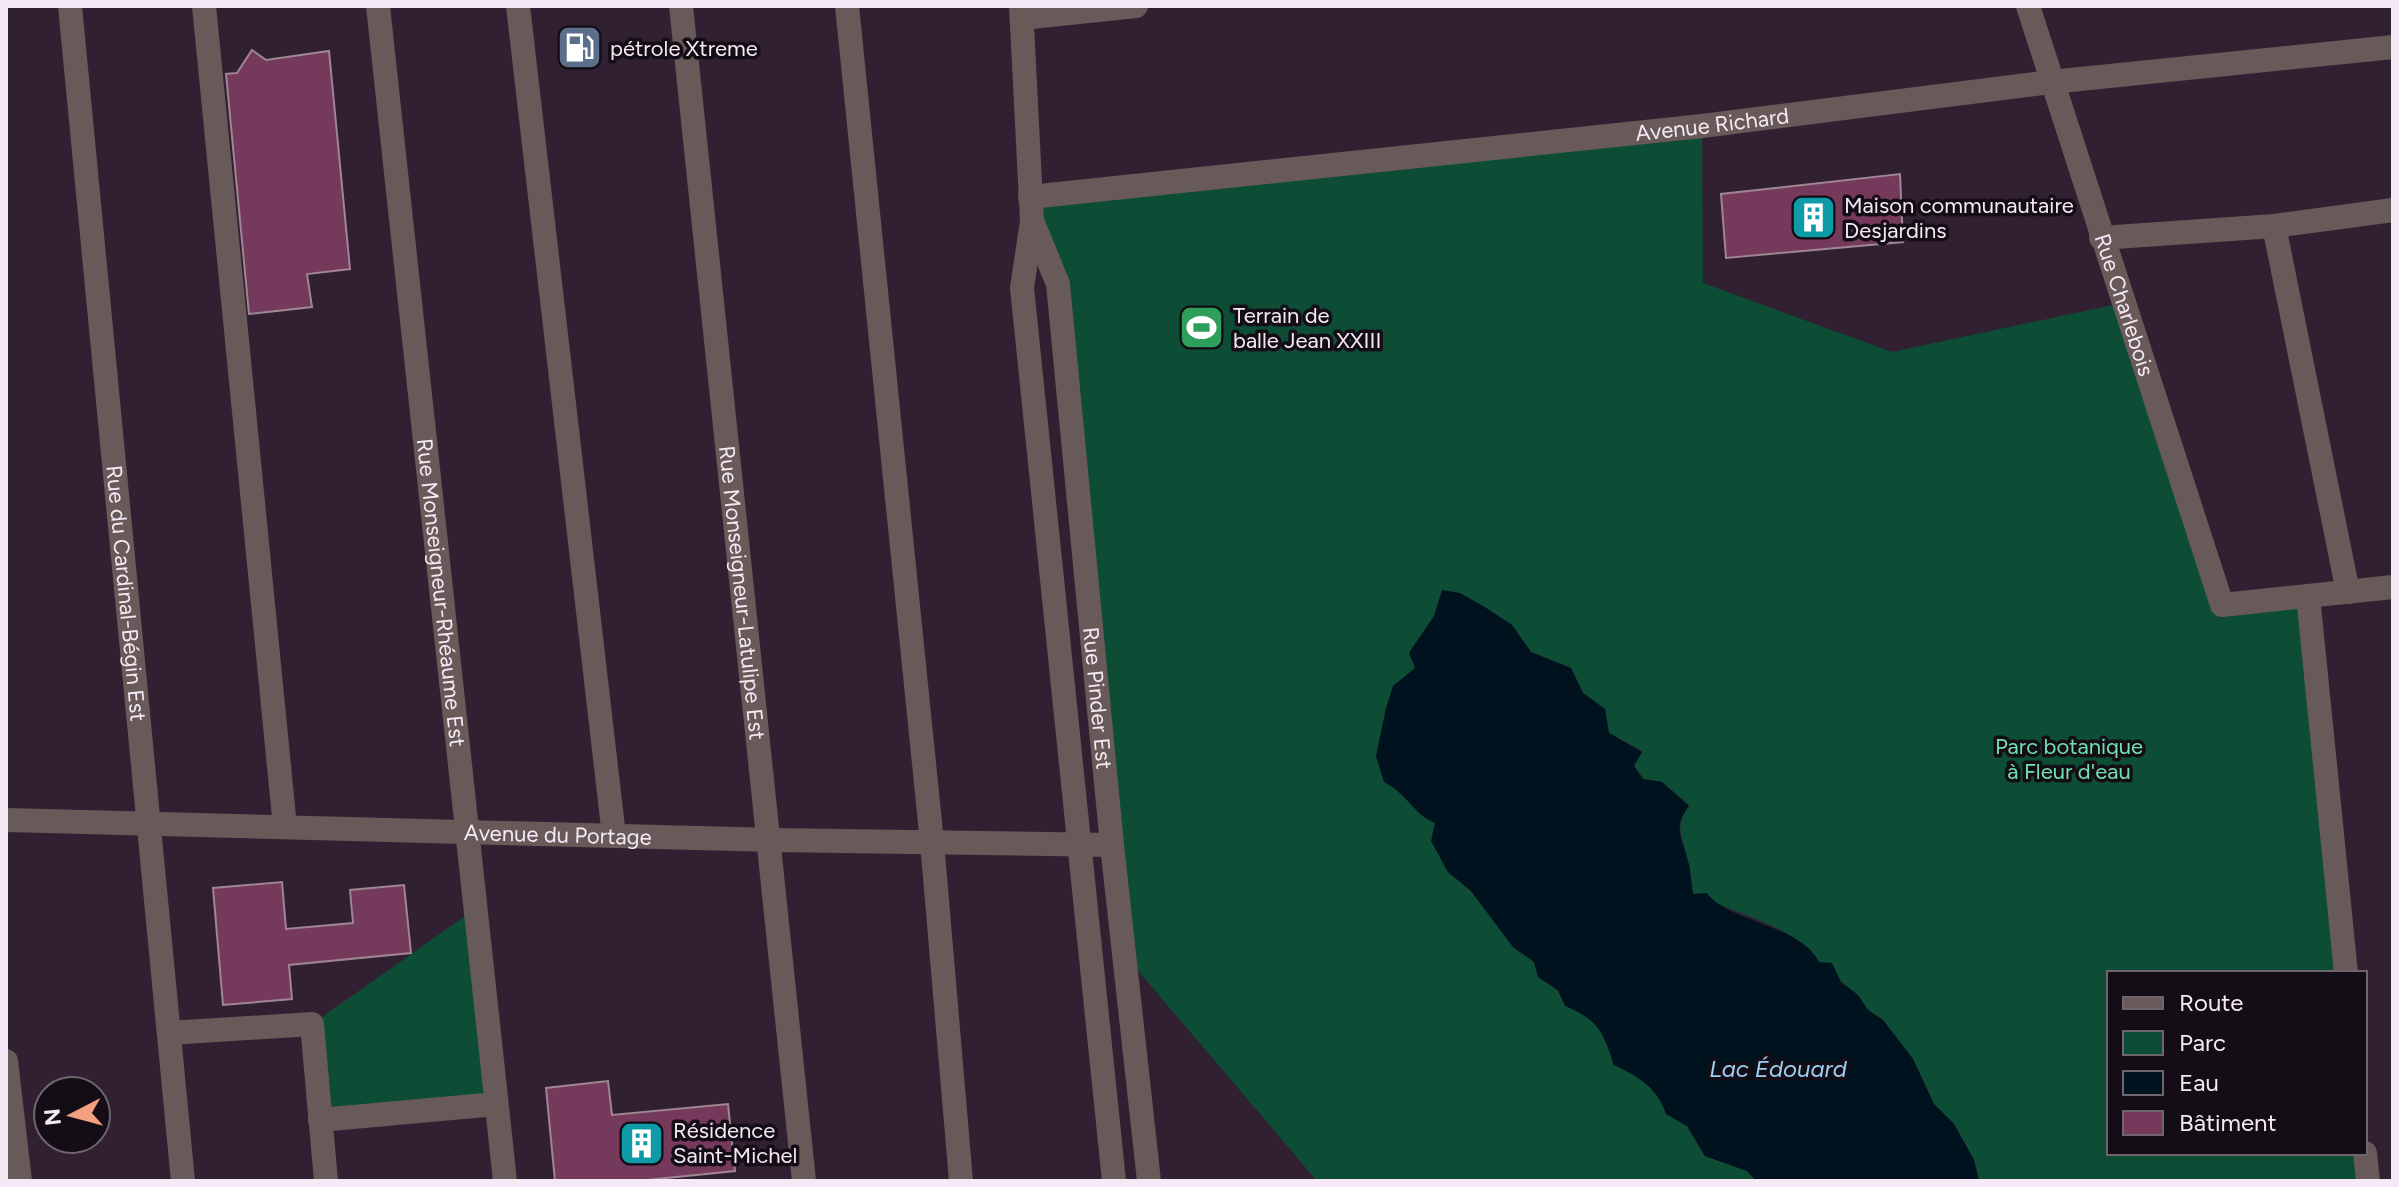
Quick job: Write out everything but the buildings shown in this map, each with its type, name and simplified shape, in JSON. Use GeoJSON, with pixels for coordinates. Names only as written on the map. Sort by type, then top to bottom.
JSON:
{"type":"FeatureCollection","features":[{"type":"Feature","properties":{"kind":"street","name":"Rue du Cardinal-Bégin Est"},"geometry":{"type":"LineString","coordinates":[[70,6],[183,1181]]}},
{"type":"Feature","properties":{"kind":"street"},"geometry":{"type":"LineString","coordinates":[[204,6],[285,827]]}},
{"type":"Feature","properties":{"kind":"street","name":"Rue Monseigneur-Rhéaume Est"},"geometry":{"type":"LineString","coordinates":[[378,6],[505,1181]]}},
{"type":"Feature","properties":{"kind":"street"},"geometry":{"type":"LineString","coordinates":[[518,6],[614,836]]}},
{"type":"Feature","properties":{"kind":"street","name":"Rue Monseigneur-Latulipe Est"},"geometry":{"type":"LineString","coordinates":[[681,6],[771,840],[804,1181]]}},
{"type":"Feature","properties":{"kind":"street"},"geometry":{"type":"LineString","coordinates":[[847,6],[932,842],[961,1181]]}},
{"type":"Feature","properties":{"kind":"street"},"geometry":{"type":"LineString","coordinates":[[1021,10],[1136,6]]}},
{"type":"Feature","properties":{"kind":"street","name":"Rue Charlebois"},"geometry":{"type":"LineString","coordinates":[[2028,6],[2101,238],[2127,302],[2222,605],[2308,596]]}},
{"type":"Feature","properties":{"kind":"street","name":"Rue Pinder Est"},"geometry":{"type":"LineString","coordinates":[[1021,10],[1031,209],[1022,288],[1082,844],[1114,1181]]}},
{"type":"Feature","properties":{"kind":"street","name":"Avenue Richard"},"geometry":{"type":"LineString","coordinates":[[1031,209],[2051,82],[2393,47]]}},
{"type":"Feature","properties":{"kind":"street","name":"Rue Pinder Est"},"geometry":{"type":"LineString","coordinates":[[1031,209],[1058,284],[1112,845],[1149,1181]]}},
{"type":"Feature","properties":{"kind":"street"},"geometry":{"type":"LineString","coordinates":[[2101,238],[2274,226],[2393,210]]}},
{"type":"Feature","properties":{"kind":"street"},"geometry":{"type":"LineString","coordinates":[[2274,226],[2348,592]]}},
{"type":"Feature","properties":{"kind":"street"},"geometry":{"type":"LineString","coordinates":[[2346,971],[2308,596],[2393,587]]}},
{"type":"Feature","properties":{"kind":"street","name":"Avenue du Portage"},"geometry":{"type":"LineString","coordinates":[[6,820],[771,840],[1112,845]]}},
{"type":"Feature","properties":{"kind":"street"},"geometry":{"type":"LineString","coordinates":[[169,1033],[312,1024],[326,1181]]}},
{"type":"Feature","properties":{"kind":"street"},"geometry":{"type":"LineString","coordinates":[[6,1061],[20,1181]]}},
{"type":"Feature","properties":{"kind":"street"},"geometry":{"type":"LineString","coordinates":[[320,1120],[496,1104]]}},
{"type":"Feature","properties":{"kind":"street"},"geometry":{"type":"LineString","coordinates":[[2365,1155],[2368,1181]]}},
{"type":"Feature","properties":{"kind":"green space","name":"Parc botanique à Fleur d'eau"},"geometry":{"type":"Polygon","coordinates":[[[1702,126],[1703,283],[1892,352],[2127,302],[2222,605],[2308,596],[2346,971],[2107,971],[2107,1155],[2365,1155],[2368,1181],[1979,1181],[1974,1160],[1954,1124],[1934,1104],[1913,1059],[1883,1020],[1868,1010],[1858,995],[1841,982],[1832,964],[1819,963],[1797,940],[1762,921],[1693,894],[1680,826],[1689,805],[1662,782],[1644,779],[1634,766],[1642,751],[1609,733],[1605,709],[1583,693],[1571,668],[1531,652],[1512,625],[1460,593],[1434,616],[1409,653],[1416,668],[1386,708],[1382,729],[1384,782],[1435,823],[1448,872],[1471,891],[1513,947],[1534,962],[1538,977],[1558,991],[1565,1005],[1593,1022],[1614,1065],[1639,1078],[1652,1090],[1666,1114],[1687,1126],[1705,1156],[1747,1171],[1756,1181],[1317,1181],[1123,953],[1058,284],[1030,197],[1702,126]]]}},
{"type":"Feature","properties":{"kind":"green space"},"geometry":{"type":"Polygon","coordinates":[[[475,909],[496,1104],[320,1120],[312,1024],[475,909]]]}},
{"type":"Feature","properties":{"kind":"water","name":"Lac Édouard"},"geometry":{"type":"Polygon","coordinates":[[[1442,590],[1460,593],[1488,609],[1512,625],[1531,652],[1571,668],[1583,693],[1605,709],[1609,733],[1642,752],[1634,766],[1643,779],[1662,782],[1689,806],[1681,820],[1680,833],[1693,894],[1707,893],[1730,911],[1796,939],[1810,949],[1819,962],[1832,963],[1841,982],[1858,995],[1868,1010],[1883,1020],[1913,1059],[1934,1104],[1954,1124],[1974,1160],[1979,1181],[1756,1181],[1747,1171],[1705,1156],[1687,1126],[1666,1114],[1652,1090],[1639,1078],[1614,1065],[1593,1022],[1565,1006],[1558,990],[1538,977],[1534,962],[1513,947],[1471,891],[1448,872],[1431,841],[1435,823],[1384,782],[1376,756],[1386,708],[1393,686],[1415,668],[1409,653],[1434,616],[1442,590]]]}},
{"type":"Feature","properties":{"kind":"place","name":"pétrole Xtreme"},"geometry":{"type":"Point","coordinates":[579,48]}},
{"type":"Feature","properties":{"kind":"place","name":"Maison communautaire Desjardins"},"geometry":{"type":"Point","coordinates":[1813,218]}},
{"type":"Feature","properties":{"kind":"place","name":"Terrain de balle Jean XXIII"},"geometry":{"type":"Point","coordinates":[1202,328]}},
{"type":"Feature","properties":{"kind":"place","name":"Résidence Saint-Michel"},"geometry":{"type":"Point","coordinates":[642,1143]}}]}
